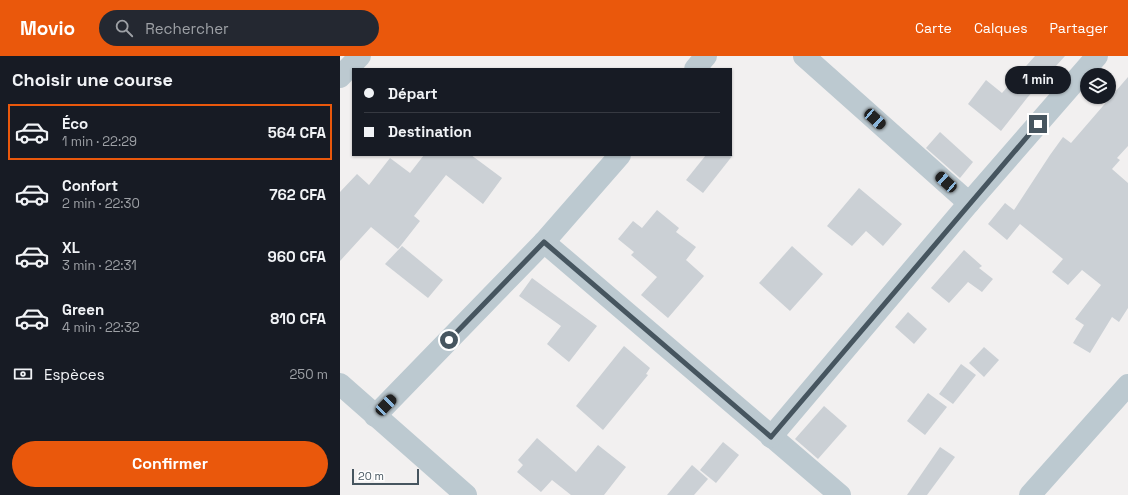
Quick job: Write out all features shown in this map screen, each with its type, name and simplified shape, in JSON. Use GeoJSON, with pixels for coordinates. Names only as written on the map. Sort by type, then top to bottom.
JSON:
{"type":"FeatureCollection","features":[{"type":"Feature","properties":{"kind":"street"},"geometry":{"type":"LineString","coordinates":[[340,77],[360,56]]}},
{"type":"Feature","properties":{"kind":"street"},"geometry":{"type":"LineString","coordinates":[[696,68],[706,56]]}},
{"type":"Feature","properties":{"kind":"street"},"geometry":{"type":"LineString","coordinates":[[804,56],[969,203]]}},
{"type":"Feature","properties":{"kind":"street"},"geometry":{"type":"LineString","coordinates":[[771,437],[969,203],[1097,56]]}},
{"type":"Feature","properties":{"kind":"street"},"geometry":{"type":"LineString","coordinates":[[375,416],[544,242],[619,156]]}},
{"type":"Feature","properties":{"kind":"street"},"geometry":{"type":"LineString","coordinates":[[544,242],[840,495]]}},
{"type":"Feature","properties":{"kind":"street"},"geometry":{"type":"LineString","coordinates":[[340,384],[466,495]]}},
{"type":"Feature","properties":{"kind":"street"},"geometry":{"type":"LineString","coordinates":[[1030,495],[1128,385]]}},
{"type":"Feature","properties":{"kind":"building"},"geometry":{"type":"Polygon","coordinates":[[[1035,56],[1065,56],[1027,98],[1001,131],[968,104],[986,80],[1002,93],[1035,56]]]}},
{"type":"Feature","properties":{"kind":"building"},"geometry":{"type":"Polygon","coordinates":[[[1128,77],[1128,146],[1117,158],[1120,160],[1112,169],[1128,183],[1128,308],[1119,322],[1112,317],[1090,353],[1073,343],[1084,325],[1075,319],[1101,285],[1082,270],[1068,285],[1052,272],[1063,259],[1020,224],[1007,240],[988,224],[1005,203],[1014,210],[1063,137],[1071,143],[1105,104],[1116,104],[1116,91],[1128,77]]]}},
{"type":"Feature","properties":{"kind":"building"},"geometry":{"type":"Polygon","coordinates":[[[940,132],[973,162],[960,178],[926,148],[940,132]]]}},
{"type":"Feature","properties":{"kind":"building"},"geometry":{"type":"Polygon","coordinates":[[[733,155],[703,193],[686,180],[705,156],[733,155]]]}},
{"type":"Feature","properties":{"kind":"building"},"geometry":{"type":"Polygon","coordinates":[[[423,156],[472,156],[502,178],[483,204],[446,175],[414,216],[420,221],[398,249],[371,227],[340,261],[340,192],[357,174],[369,185],[390,158],[410,173],[423,156]]]}},
{"type":"Feature","properties":{"kind":"building"},"geometry":{"type":"Polygon","coordinates":[[[859,188],[902,224],[883,246],[866,231],[852,246],[827,226],[859,188]]]}},
{"type":"Feature","properties":{"kind":"building"},"geometry":{"type":"Polygon","coordinates":[[[657,210],[679,228],[676,232],[696,247],[686,260],[704,276],[668,318],[641,295],[657,277],[631,255],[634,252],[618,239],[633,221],[642,228],[657,210]]]}},
{"type":"Feature","properties":{"kind":"building"},"geometry":{"type":"Polygon","coordinates":[[[402,246],[443,280],[428,298],[385,264],[402,246]]]}},
{"type":"Feature","properties":{"kind":"building"},"geometry":{"type":"Polygon","coordinates":[[[792,246],[823,274],[790,311],[759,283],[792,246]]]}},
{"type":"Feature","properties":{"kind":"building"},"geometry":{"type":"Polygon","coordinates":[[[964,250],[982,266],[979,268],[993,279],[982,292],[968,282],[949,303],[931,288],[964,250]]]}},
{"type":"Feature","properties":{"kind":"building"},"geometry":{"type":"Polygon","coordinates":[[[532,278],[597,326],[569,362],[547,344],[561,326],[519,296],[532,278]]]}},
{"type":"Feature","properties":{"kind":"building"},"geometry":{"type":"Polygon","coordinates":[[[908,312],[927,329],[914,344],[895,327],[908,312]]]}},
{"type":"Feature","properties":{"kind":"building"},"geometry":{"type":"Polygon","coordinates":[[[624,346],[650,368],[646,374],[648,375],[603,430],[576,406],[624,346]]]}},
{"type":"Feature","properties":{"kind":"building"},"geometry":{"type":"Polygon","coordinates":[[[984,347],[999,360],[984,377],[969,363],[984,347]]]}},
{"type":"Feature","properties":{"kind":"building"},"geometry":{"type":"Polygon","coordinates":[[[961,364],[976,375],[953,404],[939,394],[961,364]]]}},
{"type":"Feature","properties":{"kind":"building"},"geometry":{"type":"Polygon","coordinates":[[[928,393],[947,407],[925,435],[907,421],[928,393]]]}},
{"type":"Feature","properties":{"kind":"building"},"geometry":{"type":"Polygon","coordinates":[[[824,406],[847,426],[818,459],[795,439],[824,406]]]}},
{"type":"Feature","properties":{"kind":"building"},"geometry":{"type":"Polygon","coordinates":[[[537,438],[576,472],[598,445],[626,467],[604,495],[571,495],[552,480],[541,492],[517,472],[523,465],[518,460],[537,438]]]}},
{"type":"Feature","properties":{"kind":"building"},"geometry":{"type":"Polygon","coordinates":[[[723,442],[739,455],[716,483],[700,470],[723,442]]]}},
{"type":"Feature","properties":{"kind":"building"},"geometry":{"type":"Polygon","coordinates":[[[940,447],[955,457],[927,495],[907,495],[940,447]]]}},
{"type":"Feature","properties":{"kind":"building"},"geometry":{"type":"Polygon","coordinates":[[[692,465],[708,479],[694,495],[667,495],[692,465]]]}},
{"type":"Feature","properties":{"kind":"route"},"geometry":{"type":"LineString","coordinates":[[449,340],[544,242],[771,437],[969,203],[1038,124]]}}]}
